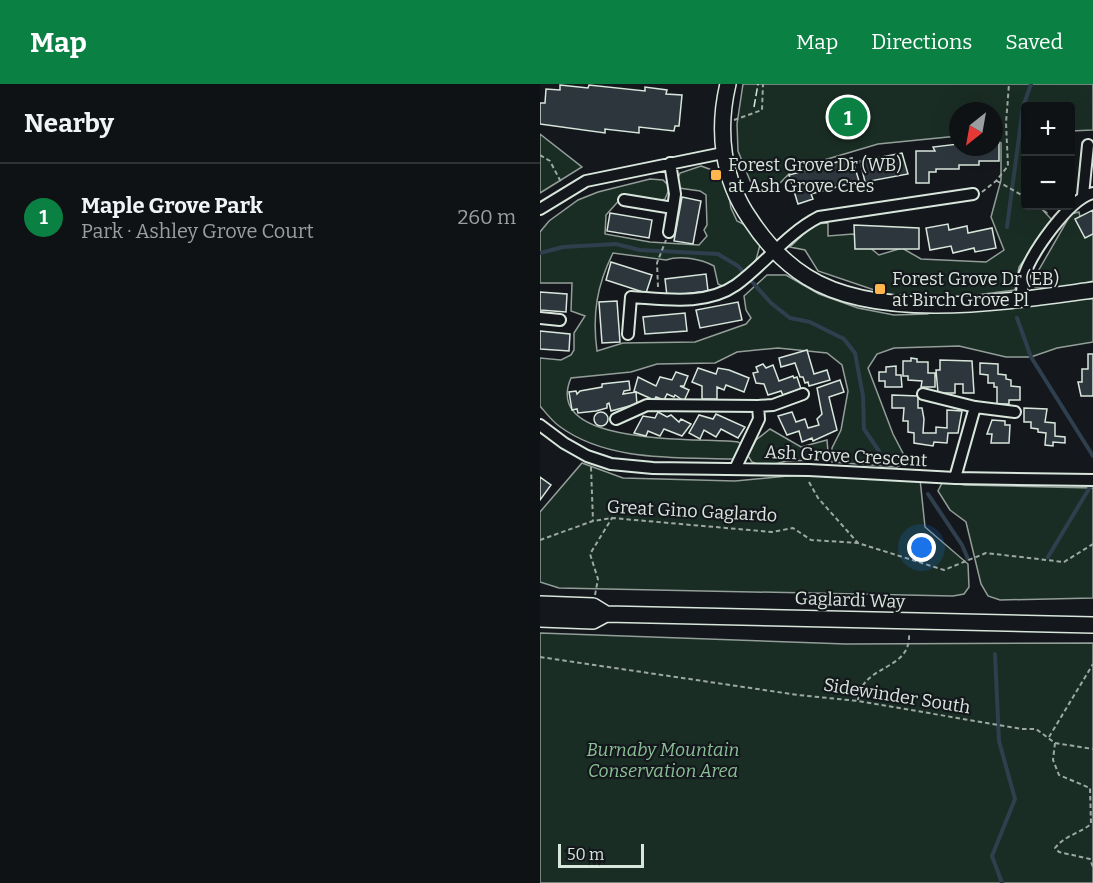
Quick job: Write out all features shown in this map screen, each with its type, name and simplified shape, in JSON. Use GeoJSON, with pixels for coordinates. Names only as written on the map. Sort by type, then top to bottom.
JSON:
{"type":"FeatureCollection","features":[{"type":"Feature","properties":{"kind":"main road"},"geometry":{"type":"LineString","coordinates":[[728,84],[723,113],[723,153],[740,203],[774,250],[808,277],[835,290],[868,300],[959,304],[1022,300],[1093,290]]}},
{"type":"Feature","properties":{"kind":"main road","name":"Gaglardi Way"},"geometry":{"type":"LineString","coordinates":[[540,604],[599,610],[908,622],[1093,625]]}},
{"type":"Feature","properties":{"kind":"main road","name":"Gaglardi Way"},"geometry":{"type":"LineString","coordinates":[[540,619],[593,621],[599,610]]}},
{"type":"Feature","properties":{"kind":"street"},"geometry":{"type":"LineString","coordinates":[[1022,300],[1024,276],[1057,222],[1088,194],[1088,145]]}},
{"type":"Feature","properties":{"kind":"street"},"geometry":{"type":"LineString","coordinates":[[540,209],[586,181],[723,153]]}},
{"type":"Feature","properties":{"kind":"street"},"geometry":{"type":"LineString","coordinates":[[669,232],[675,194],[670,163]]}},
{"type":"Feature","properties":{"kind":"street"},"geometry":{"type":"LineString","coordinates":[[628,334],[631,297],[681,301],[717,295],[742,279],[803,225],[819,217],[973,194]]}},
{"type":"Feature","properties":{"kind":"street"},"geometry":{"type":"LineString","coordinates":[[624,200],[673,208]]}},
{"type":"Feature","properties":{"kind":"street"},"geometry":{"type":"LineString","coordinates":[[540,318],[560,320]]}},
{"type":"Feature","properties":{"kind":"street"},"geometry":{"type":"LineString","coordinates":[[616,419],[647,405],[773,405],[803,394]]}},
{"type":"Feature","properties":{"kind":"street"},"geometry":{"type":"LineString","coordinates":[[923,394],[975,407],[1015,412]]}},
{"type":"Feature","properties":{"kind":"street","name":"Ash Grove Crescent"},"geometry":{"type":"LineString","coordinates":[[735,469],[759,418],[758,406]]}},
{"type":"Feature","properties":{"kind":"street"},"geometry":{"type":"LineString","coordinates":[[955,478],[975,407]]}},
{"type":"Feature","properties":{"kind":"street","name":"Ash Grove Crescent"},"geometry":{"type":"LineString","coordinates":[[541,429],[593,458],[611,464],[653,468],[809,470],[955,478],[1093,480]]}},
{"type":"Feature","properties":{"kind":"path"},"geometry":{"type":"LineString","coordinates":[[732,121],[762,110],[763,84]]}},
{"type":"Feature","properties":{"kind":"path"},"geometry":{"type":"LineString","coordinates":[[973,194],[985,190],[1008,166],[1006,123],[1009,84]]}},
{"type":"Feature","properties":{"kind":"path"},"geometry":{"type":"LineString","coordinates":[[540,155],[550,161],[560,181],[568,190]]}},
{"type":"Feature","properties":{"kind":"path"},"geometry":{"type":"LineString","coordinates":[[996,181],[1021,194]]}},
{"type":"Feature","properties":{"kind":"path"},"geometry":{"type":"LineString","coordinates":[[1043,210],[1057,222]]}},
{"type":"Feature","properties":{"kind":"path"},"geometry":{"type":"LineString","coordinates":[[658,299],[659,257],[663,246]]}},
{"type":"Feature","properties":{"kind":"path","name":"Great Gino Gaglardo"},"geometry":{"type":"LineString","coordinates":[[593,458],[590,470],[593,521]]}},
{"type":"Feature","properties":{"kind":"path"},"geometry":{"type":"LineString","coordinates":[[809,470],[809,482],[818,498],[858,543]]}},
{"type":"Feature","properties":{"kind":"path"},"geometry":{"type":"LineString","coordinates":[[599,610],[597,579],[590,554],[612,518]]}},
{"type":"Feature","properties":{"kind":"path","name":"Great Gino Gaglardo"},"geometry":{"type":"LineString","coordinates":[[540,540],[593,521],[612,518],[772,532],[793,528],[811,540],[858,543],[944,570],[986,553],[1064,562],[1093,544]]}},
{"type":"Feature","properties":{"kind":"path"},"geometry":{"type":"LineString","coordinates":[[858,701],[859,690],[866,680],[904,656],[909,645],[908,622]]}},
{"type":"Feature","properties":{"kind":"path","name":"Sidewinder South"},"geometry":{"type":"LineString","coordinates":[[540,657],[798,695],[858,701],[1006,727],[1036,729],[1055,743]]}},
{"type":"Feature","properties":{"kind":"path"},"geometry":{"type":"LineString","coordinates":[[1049,737],[1093,664]]}},
{"type":"Feature","properties":{"kind":"path"},"geometry":{"type":"LineString","coordinates":[[1093,749],[1055,743],[1053,760],[1059,775],[1090,788],[1091,824],[1081,832],[1060,841],[1055,848],[1059,852],[1090,859],[1093,867]]}},
{"type":"Feature","properties":{"kind":"green space"},"geometry":{"type":"Polygon","coordinates":[[[743,84],[1093,84],[1093,130],[1075,131],[1075,102],[1021,102],[1021,210],[1043,210],[1052,220],[1019,267],[1015,290],[953,298],[898,298],[818,271],[805,250],[790,247],[814,224],[828,223],[828,236],[853,234],[879,255],[902,248],[921,259],[986,262],[1004,250],[991,217],[1001,180],[1003,102],[949,102],[949,137],[878,144],[794,169],[773,190],[765,193],[756,190],[751,183],[738,151],[737,124],[743,84]]]}},
{"type":"Feature","properties":{"kind":"green space"},"geometry":{"type":"Polygon","coordinates":[[[540,134],[582,167],[540,193],[540,134]]]}},
{"type":"Feature","properties":{"kind":"green space"},"geometry":{"type":"Polygon","coordinates":[[[701,166],[723,174],[726,178],[731,208],[737,221],[751,228],[760,245],[756,260],[732,291],[718,284],[714,266],[703,261],[690,258],[666,260],[613,253],[597,300],[595,325],[597,351],[623,343],[695,342],[746,324],[751,318],[746,310],[744,296],[767,275],[786,275],[819,294],[858,308],[894,315],[927,314],[995,295],[1012,298],[1031,290],[1058,297],[1093,299],[1093,342],[1057,348],[1031,357],[1006,357],[959,346],[894,348],[877,354],[868,368],[893,434],[907,461],[897,467],[832,462],[832,448],[841,430],[848,391],[842,365],[827,353],[778,348],[737,352],[715,363],[657,364],[631,372],[571,378],[568,401],[580,417],[602,428],[632,435],[738,442],[741,444],[733,459],[666,457],[620,452],[578,438],[556,424],[540,406],[540,358],[561,360],[571,355],[574,350],[574,333],[585,316],[571,311],[572,283],[540,283],[540,232],[549,221],[578,200],[598,192],[650,179],[663,180],[670,187],[665,199],[659,201],[623,196],[606,215],[605,234],[650,242],[699,245],[707,236],[704,230],[707,225],[706,195],[700,191],[679,188],[676,183],[680,173],[701,166]]]}},
{"type":"Feature","properties":{"kind":"green space"},"geometry":{"type":"Polygon","coordinates":[[[1079,212],[1082,226],[1093,228],[1093,281],[1063,289],[1035,287],[1033,280],[1071,214],[1079,212]]]}},
{"type":"Feature","properties":{"kind":"green space"},"geometry":{"type":"Polygon","coordinates":[[[770,429],[801,447],[827,440],[828,452],[817,460],[786,461],[765,467],[752,462],[748,456],[756,440],[770,429]]]}},
{"type":"Feature","properties":{"kind":"green space"},"geometry":{"type":"Polygon","coordinates":[[[582,463],[623,478],[735,481],[828,472],[920,479],[925,527],[968,564],[969,587],[964,594],[953,596],[559,588],[540,582],[540,512],[582,463]]]}},
{"type":"Feature","properties":{"kind":"green space"},"geometry":{"type":"Polygon","coordinates":[[[943,481],[965,485],[1093,488],[1093,598],[1000,600],[988,596],[981,584],[966,522],[950,510],[938,491],[943,481]]]}},
{"type":"Feature","properties":{"kind":"green space","name":"Burnaby Mountain Conservation Area"},"geometry":{"type":"Polygon","coordinates":[[[540,633],[846,644],[1093,643],[1093,883],[540,883],[540,633]]]}},
{"type":"Feature","properties":{"kind":"building"},"geometry":{"type":"Polygon","coordinates":[[[560,85],[588,88],[589,85],[645,91],[645,87],[667,90],[666,94],[682,95],[679,126],[675,126],[674,131],[639,127],[639,133],[605,129],[605,133],[540,124],[540,103],[545,103],[546,89],[560,90],[560,85]]]}},
{"type":"Feature","properties":{"kind":"building"},"geometry":{"type":"Polygon","coordinates":[[[949,145],[949,156],[999,156],[999,161],[979,161],[979,165],[959,165],[959,169],[936,169],[936,172],[929,172],[929,183],[916,183],[916,151],[935,151],[933,147],[949,145]]]}},
{"type":"Feature","properties":{"kind":"building"},"geometry":{"type":"Polygon","coordinates":[[[902,153],[908,174],[865,182],[860,161],[902,153]]]}},
{"type":"Feature","properties":{"kind":"building"},"geometry":{"type":"Polygon","coordinates":[[[852,158],[859,181],[811,194],[813,199],[798,204],[789,175],[852,158]]]}},
{"type":"Feature","properties":{"kind":"building"},"geometry":{"type":"Polygon","coordinates":[[[682,197],[701,201],[693,244],[674,241],[682,197]]]}},
{"type":"Feature","properties":{"kind":"building"},"geometry":{"type":"Polygon","coordinates":[[[1093,210],[1093,234],[1085,238],[1075,219],[1093,210]]]}},
{"type":"Feature","properties":{"kind":"building"},"geometry":{"type":"Polygon","coordinates":[[[610,213],[652,220],[649,238],[607,231],[610,213]]]}},
{"type":"Feature","properties":{"kind":"building"},"geometry":{"type":"Polygon","coordinates":[[[948,224],[949,230],[967,226],[968,233],[992,228],[996,248],[975,252],[974,248],[953,253],[951,246],[930,250],[926,228],[948,224]]]}},
{"type":"Feature","properties":{"kind":"building"},"geometry":{"type":"Polygon","coordinates":[[[854,225],[919,228],[919,249],[855,249],[854,225]]]}},
{"type":"Feature","properties":{"kind":"building"},"geometry":{"type":"Polygon","coordinates":[[[611,262],[652,275],[646,293],[606,280],[611,262]]]}},
{"type":"Feature","properties":{"kind":"building"},"geometry":{"type":"Polygon","coordinates":[[[706,274],[708,291],[667,296],[665,279],[706,274]]]}},
{"type":"Feature","properties":{"kind":"building"},"geometry":{"type":"Polygon","coordinates":[[[540,292],[567,294],[566,312],[540,310],[540,292]]]}},
{"type":"Feature","properties":{"kind":"building"},"geometry":{"type":"Polygon","coordinates":[[[617,301],[620,342],[602,343],[599,302],[617,301]]]}},
{"type":"Feature","properties":{"kind":"building"},"geometry":{"type":"Polygon","coordinates":[[[738,302],[742,320],[700,328],[696,310],[738,302]]]}},
{"type":"Feature","properties":{"kind":"building"},"geometry":{"type":"Polygon","coordinates":[[[685,313],[687,331],[645,334],[643,317],[685,313]]]}},
{"type":"Feature","properties":{"kind":"building"},"geometry":{"type":"Polygon","coordinates":[[[540,331],[570,334],[569,351],[540,349],[540,331]]]}},
{"type":"Feature","properties":{"kind":"building"},"geometry":{"type":"Polygon","coordinates":[[[807,350],[814,374],[827,370],[830,380],[809,386],[803,377],[800,377],[795,363],[781,367],[779,358],[807,350]]]}},
{"type":"Feature","properties":{"kind":"building"},"geometry":{"type":"Polygon","coordinates":[[[1088,354],[1093,354],[1093,396],[1081,396],[1078,382],[1082,382],[1082,369],[1088,369],[1088,354]]]}},
{"type":"Feature","properties":{"kind":"building"},"geometry":{"type":"Polygon","coordinates":[[[911,358],[917,359],[917,362],[928,362],[928,373],[935,373],[935,387],[921,387],[922,381],[908,380],[908,376],[903,376],[903,361],[911,361],[911,358]]]}},
{"type":"Feature","properties":{"kind":"building"},"geometry":{"type":"Polygon","coordinates":[[[940,360],[972,361],[974,393],[963,393],[963,384],[955,384],[955,393],[938,393],[936,370],[940,370],[940,360]]]}},
{"type":"Feature","properties":{"kind":"building"},"geometry":{"type":"Polygon","coordinates":[[[980,363],[998,364],[998,374],[1006,375],[1006,379],[1011,380],[1011,386],[1020,387],[1020,400],[1009,400],[1009,404],[997,404],[997,387],[994,387],[994,383],[988,383],[988,375],[980,374],[980,363]]]}},
{"type":"Feature","properties":{"kind":"building"},"geometry":{"type":"Polygon","coordinates":[[[763,364],[766,368],[773,365],[779,381],[793,376],[797,377],[801,389],[783,395],[781,391],[768,395],[764,384],[756,383],[753,373],[758,372],[756,367],[763,364]]]}},
{"type":"Feature","properties":{"kind":"building"},"geometry":{"type":"Polygon","coordinates":[[[896,366],[896,375],[901,375],[902,387],[885,387],[885,381],[879,381],[879,372],[886,372],[886,367],[896,366]]]}},
{"type":"Feature","properties":{"kind":"building"},"geometry":{"type":"Polygon","coordinates":[[[698,368],[716,374],[718,368],[729,370],[749,378],[744,392],[726,385],[724,390],[717,387],[717,399],[702,399],[702,386],[692,382],[698,368]]]}},
{"type":"Feature","properties":{"kind":"building"},"geometry":{"type":"Polygon","coordinates":[[[676,372],[688,376],[684,386],[680,386],[689,390],[684,401],[675,395],[674,397],[667,394],[664,400],[656,397],[654,400],[634,391],[638,377],[656,386],[660,377],[672,380],[676,372]]]}},
{"type":"Feature","properties":{"kind":"building"},"geometry":{"type":"Polygon","coordinates":[[[840,380],[844,392],[829,397],[837,430],[813,441],[812,438],[802,442],[799,431],[787,435],[778,416],[792,412],[796,422],[805,419],[808,428],[819,425],[817,419],[822,414],[817,388],[840,380]]]}},
{"type":"Feature","properties":{"kind":"building"},"geometry":{"type":"Polygon","coordinates":[[[629,381],[630,390],[624,391],[623,394],[636,392],[637,404],[611,411],[609,403],[607,408],[596,411],[578,413],[577,409],[572,410],[569,392],[576,391],[577,394],[580,391],[602,387],[602,384],[629,381]]]}},
{"type":"Feature","properties":{"kind":"building"},"geometry":{"type":"Polygon","coordinates":[[[892,395],[918,396],[918,408],[922,408],[924,419],[923,433],[936,433],[936,427],[947,428],[947,410],[962,411],[958,433],[948,433],[947,443],[934,442],[933,446],[914,443],[914,433],[908,432],[908,421],[903,421],[904,408],[892,408],[892,395]]]}},
{"type":"Feature","properties":{"kind":"building"},"geometry":{"type":"Polygon","coordinates":[[[1024,408],[1047,409],[1045,422],[1055,423],[1055,436],[1065,437],[1065,443],[1053,442],[1053,446],[1045,445],[1046,433],[1031,428],[1031,422],[1024,422],[1024,408]]]}},
{"type":"Feature","properties":{"kind":"building"},"geometry":{"type":"Polygon","coordinates":[[[598,412],[604,412],[608,419],[604,426],[598,426],[594,422],[594,416],[598,412]]]}},
{"type":"Feature","properties":{"kind":"building"},"geometry":{"type":"Polygon","coordinates":[[[658,412],[667,417],[671,415],[679,422],[681,419],[691,424],[682,436],[664,429],[660,436],[648,431],[646,436],[634,433],[643,416],[655,418],[658,412]]]}},
{"type":"Feature","properties":{"kind":"building"},"geometry":{"type":"Polygon","coordinates":[[[716,414],[745,427],[738,438],[721,429],[716,437],[704,430],[700,439],[689,433],[699,415],[713,419],[716,414]]]}},
{"type":"Feature","properties":{"kind":"building"},"geometry":{"type":"Polygon","coordinates":[[[992,420],[1005,421],[1005,425],[1010,425],[1009,443],[991,443],[992,434],[987,434],[992,420]]]}},
{"type":"Feature","properties":{"kind":"building"},"geometry":{"type":"Polygon","coordinates":[[[540,477],[551,485],[540,500],[540,477]]]}},
{"type":"Feature","properties":{"kind":"waterway"},"geometry":{"type":"LineString","coordinates":[[1007,227],[1023,107],[1031,84]]}},
{"type":"Feature","properties":{"kind":"waterway"},"geometry":{"type":"LineString","coordinates":[[540,253],[563,247],[616,244],[640,250],[718,254],[738,266],[771,303],[790,318],[810,322],[844,339],[855,353],[863,396],[864,429],[879,451]]}},
{"type":"Feature","properties":{"kind":"waterway"},"geometry":{"type":"LineString","coordinates":[[1017,318],[1031,357],[1093,456]]}},
{"type":"Feature","properties":{"kind":"waterway"},"geometry":{"type":"LineString","coordinates":[[1048,557],[1090,487]]}},
{"type":"Feature","properties":{"kind":"waterway"},"geometry":{"type":"LineString","coordinates":[[928,494],[962,545],[968,559]]}},
{"type":"Feature","properties":{"kind":"waterway"},"geometry":{"type":"LineString","coordinates":[[995,654],[999,741],[1015,799],[992,856],[1002,883]]}},
{"type":"Feature","properties":{"kind":"fence"},"geometry":{"type":"LineString","coordinates":[[754,107],[758,84]]}},
{"type":"Feature","properties":{"kind":"place","name":"Maple Grove Park"},"geometry":{"type":"Point","coordinates":[848,117]}},
{"type":"Feature","properties":{"kind":"place","name":"Forest Grove Dr (WB) at Ash Grove Cres"},"geometry":{"type":"Point","coordinates":[716,175]}},
{"type":"Feature","properties":{"kind":"place","name":"Forest Grove Dr (EB) at Birch Grove Pl"},"geometry":{"type":"Point","coordinates":[880,289]}}]}
